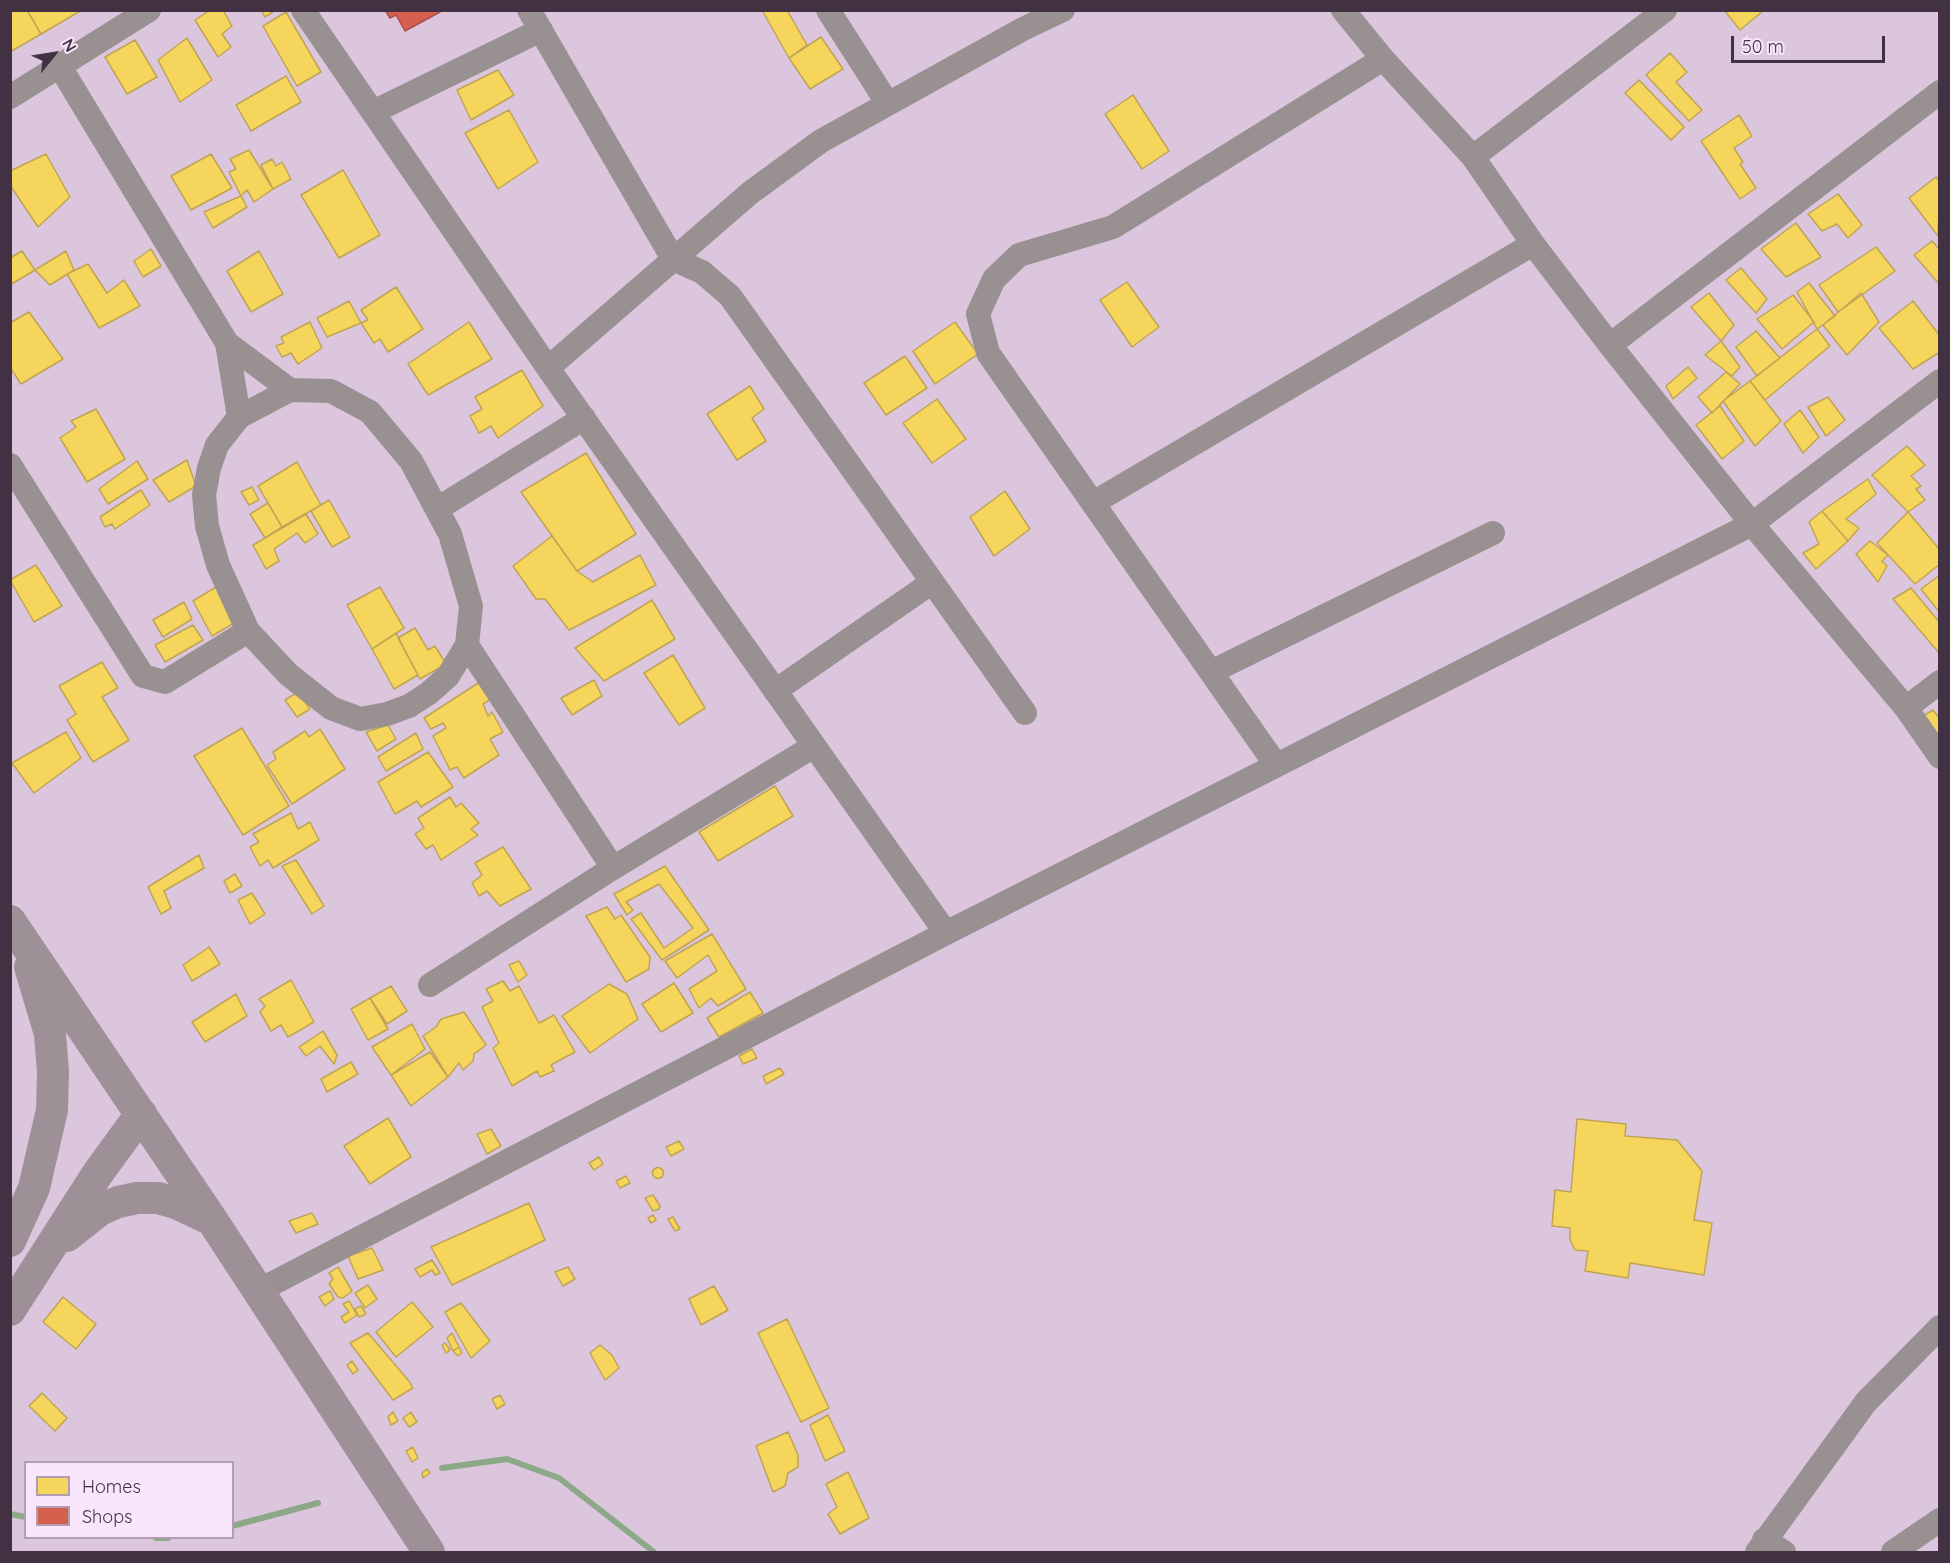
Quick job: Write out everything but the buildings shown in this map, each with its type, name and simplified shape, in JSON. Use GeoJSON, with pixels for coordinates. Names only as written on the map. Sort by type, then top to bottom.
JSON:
{"type":"FeatureCollection","features":[{"type":"Feature","properties":{"kind":"main road"},"geometry":{"type":"LineString","coordinates":[[16,929],[212,1220],[429,1552]]}},
{"type":"Feature","properties":{"kind":"main road"},"geometry":{"type":"LineString","coordinates":[[10,1241],[34,1188],[52,1110],[50,1034],[16,929]]}},
{"type":"Feature","properties":{"kind":"main road"},"geometry":{"type":"LineString","coordinates":[[10,1310],[98,1173],[141,1114]]}},
{"type":"Feature","properties":{"kind":"main road"},"geometry":{"type":"LineString","coordinates":[[47,1255],[100,1210],[118,1202],[158,1198],[176,1203],[212,1220]]}},
{"type":"Feature","properties":{"kind":"street"},"geometry":{"type":"LineString","coordinates":[[10,97],[149,10]]}},
{"type":"Feature","properties":{"kind":"street"},"geometry":{"type":"LineString","coordinates":[[303,10],[548,368],[946,933]]}},
{"type":"Feature","properties":{"kind":"street"},"geometry":{"type":"LineString","coordinates":[[828,10],[888,104]]}},
{"type":"Feature","properties":{"kind":"street"},"geometry":{"type":"LineString","coordinates":[[548,368],[750,193],[812,148],[1023,29],[1063,10]]}},
{"type":"Feature","properties":{"kind":"street"},"geometry":{"type":"LineString","coordinates":[[1343,10],[1383,59],[1473,157],[1533,244],[1610,345],[1752,524],[1906,708],[1940,757]]}},
{"type":"Feature","properties":{"kind":"street"},"geometry":{"type":"LineString","coordinates":[[1473,157],[1665,10]]}},
{"type":"Feature","properties":{"kind":"street"},"geometry":{"type":"LineString","coordinates":[[373,112],[535,20],[674,259],[702,272],[730,296],[1025,713]]}},
{"type":"Feature","properties":{"kind":"street"},"geometry":{"type":"LineString","coordinates":[[1276,765],[988,353],[978,314],[994,279],[1019,255],[1113,227],[1383,59]]}},
{"type":"Feature","properties":{"kind":"street"},"geometry":{"type":"LineString","coordinates":[[59,65],[227,343],[239,417]]}},
{"type":"Feature","properties":{"kind":"street"},"geometry":{"type":"LineString","coordinates":[[1610,345],[1940,92]]}},
{"type":"Feature","properties":{"kind":"street"},"geometry":{"type":"LineString","coordinates":[[1093,503],[1533,244]]}},
{"type":"Feature","properties":{"kind":"street"},"geometry":{"type":"LineString","coordinates":[[227,343],[290,390]]}},
{"type":"Feature","properties":{"kind":"street"},"geometry":{"type":"LineString","coordinates":[[258,1291],[946,933],[1752,524],[1940,381]]}},
{"type":"Feature","properties":{"kind":"street"},"geometry":{"type":"LineString","coordinates":[[290,390],[331,391],[370,412],[411,461],[450,534],[471,606],[467,645],[448,676],[429,693],[408,706],[387,714],[360,719],[331,708],[288,674],[248,631],[218,565],[207,526],[204,495],[217,445],[239,417],[290,390]]}},
{"type":"Feature","properties":{"kind":"street"},"geometry":{"type":"LineString","coordinates":[[437,509],[584,418]]}},
{"type":"Feature","properties":{"kind":"street"},"geometry":{"type":"LineString","coordinates":[[10,465],[143,676],[165,682],[248,631]]}},
{"type":"Feature","properties":{"kind":"street"},"geometry":{"type":"LineString","coordinates":[[1211,672],[1492,533]]}},
{"type":"Feature","properties":{"kind":"street"},"geometry":{"type":"LineString","coordinates":[[775,691],[931,583]]}},
{"type":"Feature","properties":{"kind":"street"},"geometry":{"type":"LineString","coordinates":[[467,645],[613,868]]}},
{"type":"Feature","properties":{"kind":"street"},"geometry":{"type":"LineString","coordinates":[[1906,708],[1940,682]]}},
{"type":"Feature","properties":{"kind":"street"},"geometry":{"type":"LineString","coordinates":[[430,985],[613,868],[814,746]]}},
{"type":"Feature","properties":{"kind":"street"},"geometry":{"type":"LineString","coordinates":[[1769,1548],[1866,1402],[1940,1327]]}},
{"type":"Feature","properties":{"kind":"street"},"geometry":{"type":"LineString","coordinates":[[1893,1552],[1940,1520]]}},
{"type":"Feature","properties":{"kind":"waterway"},"geometry":{"type":"LineString","coordinates":[[442,1468],[507,1459],[559,1478],[654,1552]]}},
{"type":"Feature","properties":{"kind":"waterway"},"geometry":{"type":"LineString","coordinates":[[234,1525],[318,1503]]}},
{"type":"Feature","properties":{"kind":"waterway"},"geometry":{"type":"LineString","coordinates":[[10,1514],[24,1517]]}}]}
